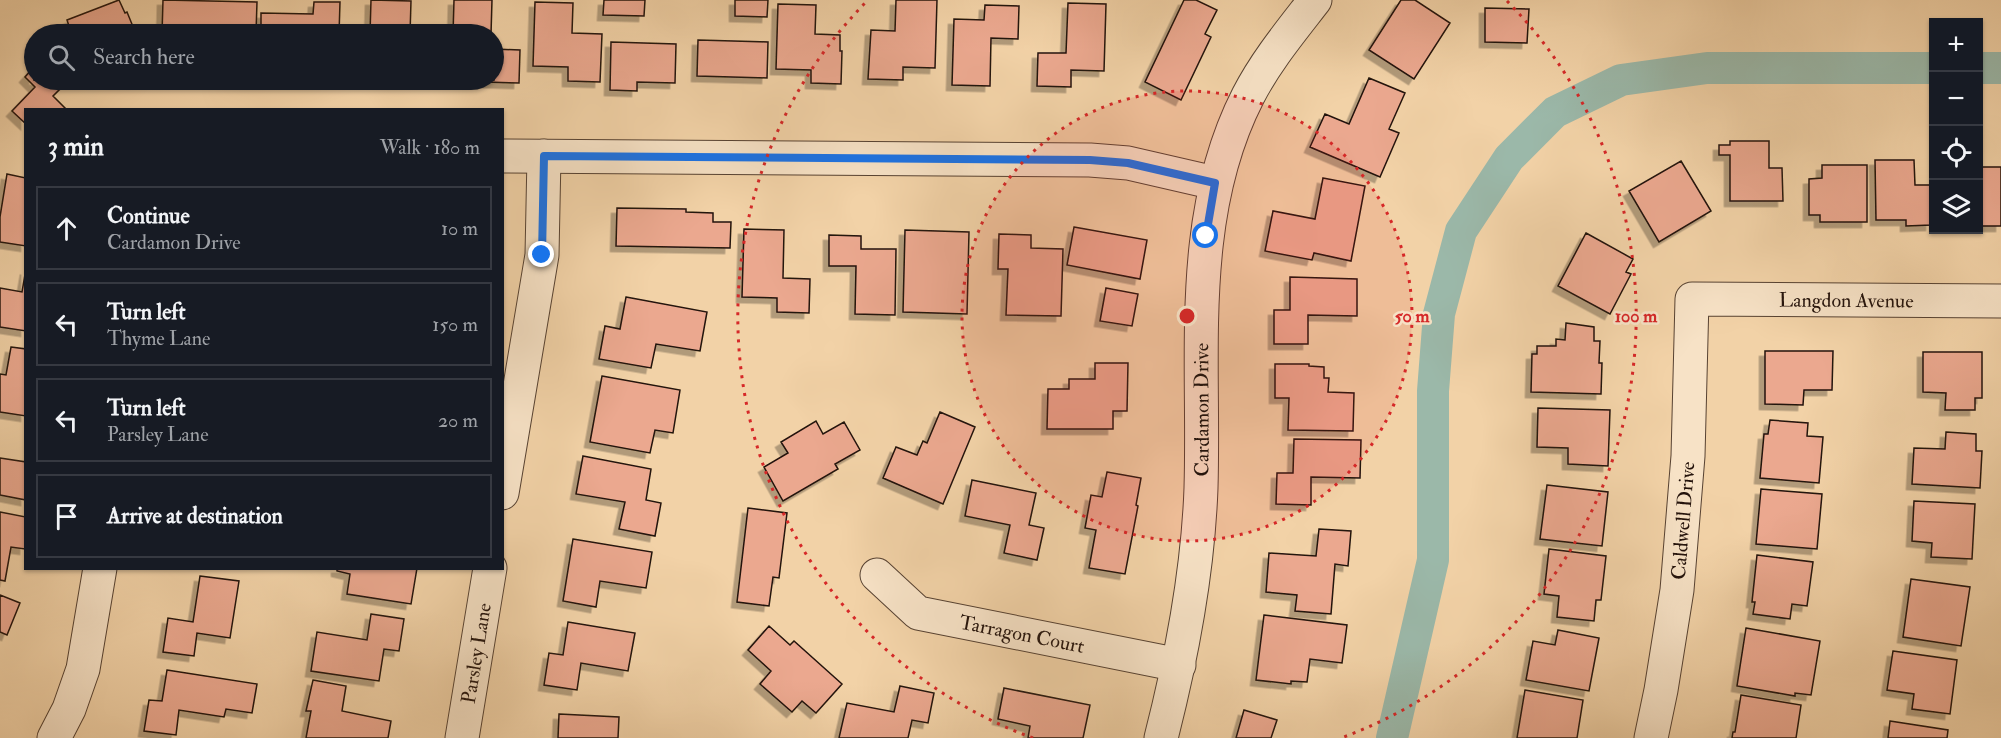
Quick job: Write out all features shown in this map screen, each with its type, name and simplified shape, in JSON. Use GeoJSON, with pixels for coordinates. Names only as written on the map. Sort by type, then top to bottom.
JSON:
{"type":"FeatureCollection","features":[{"type":"Feature","properties":{"kind":"street","name":"Cardamon Drive"},"geometry":{"type":"LineString","coordinates":[[1161,738],[1179,665],[1192,588],[1201,490],[1203,279],[1206,236],[1215,183],[1228,142],[1248,96],[1277,47],[1315,0]]}},
{"type":"Feature","properties":{"kind":"street"},"geometry":{"type":"LineString","coordinates":[[504,156],[1090,160],[1128,163],[1215,183]]}},
{"type":"Feature","properties":{"kind":"street"},"geometry":{"type":"LineString","coordinates":[[504,481],[542,255],[544,156]]}},
{"type":"Feature","properties":{"kind":"street","name":"Langdon Avenue"},"geometry":{"type":"LineString","coordinates":[[1692,299],[2001,301]]}},
{"type":"Feature","properties":{"kind":"street","name":"Caldwell Drive"},"geometry":{"type":"LineString","coordinates":[[1651,738],[1661,690],[1678,579],[1688,456],[1692,299]]}},
{"type":"Feature","properties":{"kind":"street"},"geometry":{"type":"LineString","coordinates":[[54,738],[69,710],[83,669],[100,570]]}},
{"type":"Feature","properties":{"kind":"street","name":"Parsley Lane"},"geometry":{"type":"LineString","coordinates":[[462,738],[490,570]]}},
{"type":"Feature","properties":{"kind":"street","name":"Tarragon Court"},"geometry":{"type":"LineString","coordinates":[[877,575],[918,613],[1179,665]]}},
{"type":"Feature","properties":{"kind":"building"},"geometry":{"type":"Polygon","coordinates":[[[119,0],[132,24],[68,24],[67,20],[119,0]]]}},
{"type":"Feature","properties":{"kind":"building"},"geometry":{"type":"Polygon","coordinates":[[[163,0],[257,2],[256,24],[162,24],[163,0]]]}},
{"type":"Feature","properties":{"kind":"building"},"geometry":{"type":"Polygon","coordinates":[[[371,0],[411,1],[410,24],[370,24],[371,0]]]}},
{"type":"Feature","properties":{"kind":"building"},"geometry":{"type":"Polygon","coordinates":[[[454,0],[492,0],[491,24],[453,24],[454,0]]]}},
{"type":"Feature","properties":{"kind":"building"},"geometry":{"type":"Polygon","coordinates":[[[604,0],[645,0],[644,16],[603,15],[604,0]]]}},
{"type":"Feature","properties":{"kind":"building"},"geometry":{"type":"Polygon","coordinates":[[[735,0],[768,0],[767,17],[735,16],[735,0]]]}},
{"type":"Feature","properties":{"kind":"building"},"geometry":{"type":"Polygon","coordinates":[[[896,0],[937,0],[935,68],[903,67],[903,80],[868,79],[871,30],[895,31],[896,0]]]}},
{"type":"Feature","properties":{"kind":"building"},"geometry":{"type":"Polygon","coordinates":[[[1184,0],[1196,0],[1217,10],[1205,34],[1211,37],[1181,100],[1145,82],[1184,0]]]}},
{"type":"Feature","properties":{"kind":"building"},"geometry":{"type":"Polygon","coordinates":[[[1401,0],[1415,0],[1450,23],[1414,79],[1369,50],[1401,0]]]}},
{"type":"Feature","properties":{"kind":"building"},"geometry":{"type":"Polygon","coordinates":[[[314,2],[340,2],[339,24],[261,24],[261,13],[313,14],[314,2]]]}},
{"type":"Feature","properties":{"kind":"building"},"geometry":{"type":"Polygon","coordinates":[[[535,2],[573,3],[572,33],[602,34],[600,82],[568,81],[568,67],[533,66],[535,2]]]}},
{"type":"Feature","properties":{"kind":"building"},"geometry":{"type":"Polygon","coordinates":[[[1068,3],[1106,4],[1104,71],[1071,70],[1071,87],[1037,86],[1038,53],[1066,53],[1068,3]]]}},
{"type":"Feature","properties":{"kind":"building"},"geometry":{"type":"Polygon","coordinates":[[[778,4],[816,5],[815,34],[840,35],[841,84],[811,83],[811,70],[776,69],[778,4]]]}},
{"type":"Feature","properties":{"kind":"building"},"geometry":{"type":"Polygon","coordinates":[[[985,5],[1019,6],[1018,39],[991,38],[990,86],[952,85],[954,19],[984,20],[985,5]]]}},
{"type":"Feature","properties":{"kind":"building"},"geometry":{"type":"Polygon","coordinates":[[[1485,8],[1529,9],[1527,43],[1485,42],[1485,8]]]}},
{"type":"Feature","properties":{"kind":"building"},"geometry":{"type":"Polygon","coordinates":[[[698,40],[768,42],[767,78],[697,76],[698,40]]]}},
{"type":"Feature","properties":{"kind":"building"},"geometry":{"type":"Polygon","coordinates":[[[611,42],[676,44],[675,83],[637,82],[637,91],[610,90],[611,42]]]}},
{"type":"Feature","properties":{"kind":"building"},"geometry":{"type":"Polygon","coordinates":[[[504,49],[520,50],[519,83],[504,83],[504,49]]]}},
{"type":"Feature","properties":{"kind":"building"},"geometry":{"type":"Polygon","coordinates":[[[1369,78],[1405,93],[1389,129],[1399,133],[1380,177],[1310,147],[1325,114],[1349,124],[1369,78]]]}},
{"type":"Feature","properties":{"kind":"building"},"geometry":{"type":"Polygon","coordinates":[[[32,90],[59,90],[53,96],[65,108],[24,108],[24,122],[12,111],[32,90]]]}},
{"type":"Feature","properties":{"kind":"building"},"geometry":{"type":"Polygon","coordinates":[[[1730,141],[1769,141],[1769,168],[1782,168],[1783,201],[1730,201],[1730,155],[1719,155],[1719,145],[1730,145],[1730,141]]]}},
{"type":"Feature","properties":{"kind":"building"},"geometry":{"type":"Polygon","coordinates":[[[1875,160],[1914,160],[1915,185],[1929,185],[1929,225],[1906,226],[1906,220],[1876,220],[1875,160]]]}},
{"type":"Feature","properties":{"kind":"building"},"geometry":{"type":"Polygon","coordinates":[[[1681,161],[1711,211],[1659,242],[1629,191],[1681,161]]]}},
{"type":"Feature","properties":{"kind":"building"},"geometry":{"type":"Polygon","coordinates":[[[1822,165],[1867,165],[1867,222],[1820,222],[1820,215],[1809,215],[1809,179],[1822,178],[1822,165]]]}},
{"type":"Feature","properties":{"kind":"building"},"geometry":{"type":"Polygon","coordinates":[[[1983,167],[2001,167],[2001,226],[1983,226],[1983,167]]]}},
{"type":"Feature","properties":{"kind":"building"},"geometry":{"type":"Polygon","coordinates":[[[7,174],[24,178],[24,246],[0,242],[0,217],[7,174]]]}},
{"type":"Feature","properties":{"kind":"building"},"geometry":{"type":"Polygon","coordinates":[[[1323,178],[1365,186],[1351,261],[1314,253],[1312,260],[1265,251],[1273,211],[1315,219],[1323,178]]]}},
{"type":"Feature","properties":{"kind":"building"},"geometry":{"type":"Polygon","coordinates":[[[617,208],[686,209],[686,212],[713,213],[713,222],[731,222],[730,248],[616,246],[617,208]]]}},
{"type":"Feature","properties":{"kind":"building"},"geometry":{"type":"Polygon","coordinates":[[[1074,227],[1147,240],[1140,279],[1067,265],[1074,227]]]}},
{"type":"Feature","properties":{"kind":"building"},"geometry":{"type":"Polygon","coordinates":[[[744,229],[784,230],[783,278],[810,279],[809,313],[777,312],[777,298],[742,297],[744,229]]]}},
{"type":"Feature","properties":{"kind":"building"},"geometry":{"type":"Polygon","coordinates":[[[905,230],[969,232],[967,314],[903,312],[905,230]]]}},
{"type":"Feature","properties":{"kind":"building"},"geometry":{"type":"Polygon","coordinates":[[[1586,233],[1633,259],[1626,272],[1631,274],[1610,314],[1558,286],[1586,233]]]}},
{"type":"Feature","properties":{"kind":"building"},"geometry":{"type":"Polygon","coordinates":[[[999,234],[1031,235],[1031,248],[1063,249],[1061,316],[1006,315],[1008,269],[998,269],[999,234]]]}},
{"type":"Feature","properties":{"kind":"building"},"geometry":{"type":"Polygon","coordinates":[[[829,235],[861,236],[861,249],[896,249],[895,315],[855,314],[856,266],[829,266],[829,235]]]}},
{"type":"Feature","properties":{"kind":"building"},"geometry":{"type":"Polygon","coordinates":[[[1290,277],[1357,279],[1357,316],[1308,315],[1308,344],[1274,344],[1274,310],[1290,310],[1290,277]]]}},
{"type":"Feature","properties":{"kind":"building"},"geometry":{"type":"Polygon","coordinates":[[[24,280],[24,331],[0,327],[0,288],[22,292],[24,280]]]}},
{"type":"Feature","properties":{"kind":"building"},"geometry":{"type":"Polygon","coordinates":[[[1106,288],[1138,294],[1132,326],[1100,321],[1106,288]]]}},
{"type":"Feature","properties":{"kind":"building"},"geometry":{"type":"Polygon","coordinates":[[[626,297],[707,312],[700,351],[656,344],[651,368],[599,359],[605,326],[620,329],[626,297]]]}},
{"type":"Feature","properties":{"kind":"building"},"geometry":{"type":"Polygon","coordinates":[[[1566,323],[1594,327],[1594,341],[1600,341],[1601,394],[1531,392],[1532,354],[1537,354],[1537,346],[1556,346],[1556,339],[1565,340],[1566,323]]]}},
{"type":"Feature","properties":{"kind":"building"},"geometry":{"type":"Polygon","coordinates":[[[11,347],[24,349],[24,416],[0,412],[0,374],[6,375],[11,347]]]}},
{"type":"Feature","properties":{"kind":"building"},"geometry":{"type":"Polygon","coordinates":[[[1765,351],[1833,351],[1832,390],[1804,390],[1803,405],[1765,404],[1765,351]]]}},
{"type":"Feature","properties":{"kind":"building"},"geometry":{"type":"Polygon","coordinates":[[[1923,352],[1982,352],[1982,398],[1975,398],[1975,410],[1945,410],[1946,393],[1923,392],[1923,352]]]}},
{"type":"Feature","properties":{"kind":"building"},"geometry":{"type":"Polygon","coordinates":[[[1095,363],[1128,363],[1127,411],[1113,411],[1113,429],[1047,429],[1048,389],[1069,389],[1069,379],[1095,379],[1095,363]]]}},
{"type":"Feature","properties":{"kind":"building"},"geometry":{"type":"Polygon","coordinates":[[[1275,364],[1309,364],[1309,366],[1324,367],[1324,378],[1329,378],[1328,392],[1354,393],[1353,431],[1288,430],[1289,398],[1275,398],[1275,364]]]}},
{"type":"Feature","properties":{"kind":"building"},"geometry":{"type":"Polygon","coordinates":[[[602,376],[680,390],[673,433],[655,430],[650,453],[590,442],[602,376]]]}},
{"type":"Feature","properties":{"kind":"building"},"geometry":{"type":"Polygon","coordinates":[[[1538,408],[1610,410],[1608,466],[1568,464],[1568,448],[1537,447],[1538,408]]]}},
{"type":"Feature","properties":{"kind":"building"},"geometry":{"type":"Polygon","coordinates":[[[940,412],[975,427],[943,504],[883,478],[896,447],[917,455],[923,441],[927,443],[940,412]]]}},
{"type":"Feature","properties":{"kind":"building"},"geometry":{"type":"Polygon","coordinates":[[[1770,420],[1808,423],[1807,436],[1823,437],[1819,483],[1760,478],[1764,434],[1768,434],[1770,420]]]}},
{"type":"Feature","properties":{"kind":"building"},"geometry":{"type":"Polygon","coordinates":[[[816,421],[823,434],[844,422],[860,450],[835,464],[838,469],[783,501],[764,467],[788,453],[781,442],[816,421]]]}},
{"type":"Feature","properties":{"kind":"building"},"geometry":{"type":"Polygon","coordinates":[[[1946,432],[1976,434],[1976,451],[1982,451],[1980,488],[1912,484],[1914,448],[1945,449],[1946,432]]]}},
{"type":"Feature","properties":{"kind":"building"},"geometry":{"type":"Polygon","coordinates":[[[1294,439],[1361,440],[1360,478],[1311,477],[1311,505],[1276,504],[1277,473],[1293,473],[1294,439]]]}},
{"type":"Feature","properties":{"kind":"building"},"geometry":{"type":"Polygon","coordinates":[[[583,456],[651,469],[646,500],[661,503],[655,536],[619,529],[625,502],[576,494],[583,456]]]}},
{"type":"Feature","properties":{"kind":"building"},"geometry":{"type":"Polygon","coordinates":[[[0,458],[24,462],[24,500],[0,495],[0,458]]]}},
{"type":"Feature","properties":{"kind":"building"},"geometry":{"type":"Polygon","coordinates":[[[1107,472],[1141,478],[1125,574],[1089,568],[1096,530],[1085,528],[1091,495],[1102,497],[1107,472]]]}},
{"type":"Feature","properties":{"kind":"building"},"geometry":{"type":"Polygon","coordinates":[[[972,480],[1036,493],[1029,525],[1044,528],[1037,560],[1004,553],[1010,525],[965,516],[972,480]]]}},
{"type":"Feature","properties":{"kind":"building"},"geometry":{"type":"Polygon","coordinates":[[[1547,485],[1608,492],[1602,546],[1540,539],[1547,485]]]}},
{"type":"Feature","properties":{"kind":"building"},"geometry":{"type":"Polygon","coordinates":[[[1761,489],[1822,494],[1817,549],[1756,544],[1761,489]]]}},
{"type":"Feature","properties":{"kind":"building"},"geometry":{"type":"Polygon","coordinates":[[[1914,501],[1975,504],[1972,559],[1931,557],[1932,543],[1912,541],[1914,501]]]}},
{"type":"Feature","properties":{"kind":"building"},"geometry":{"type":"Polygon","coordinates":[[[748,508],[787,513],[779,578],[773,577],[769,606],[737,602],[748,508]]]}},
{"type":"Feature","properties":{"kind":"building"},"geometry":{"type":"Polygon","coordinates":[[[0,512],[24,517],[24,549],[11,547],[5,581],[0,580],[0,512]]]}},
{"type":"Feature","properties":{"kind":"building"},"geometry":{"type":"Polygon","coordinates":[[[1319,529],[1351,531],[1348,566],[1335,564],[1331,614],[1295,611],[1297,595],[1266,592],[1269,553],[1316,556],[1319,529]]]}},
{"type":"Feature","properties":{"kind":"building"},"geometry":{"type":"Polygon","coordinates":[[[573,539],[652,552],[646,588],[600,581],[596,607],[563,601],[573,539]]]}},
{"type":"Feature","properties":{"kind":"building"},"geometry":{"type":"Polygon","coordinates":[[[1549,549],[1606,556],[1601,600],[1596,600],[1594,621],[1557,617],[1559,596],[1544,594],[1549,549]]]}},
{"type":"Feature","properties":{"kind":"building"},"geometry":{"type":"Polygon","coordinates":[[[1757,555],[1813,562],[1807,606],[1792,604],[1790,619],[1753,614],[1755,602],[1752,602],[1757,555]]]}},
{"type":"Feature","properties":{"kind":"building"},"geometry":{"type":"Polygon","coordinates":[[[417,570],[411,604],[347,594],[350,574],[337,571],[417,570]]]}},
{"type":"Feature","properties":{"kind":"building"},"geometry":{"type":"Polygon","coordinates":[[[200,576],[239,581],[230,638],[197,633],[194,656],[163,652],[168,618],[193,622],[200,576]]]}},
{"type":"Feature","properties":{"kind":"building"},"geometry":{"type":"Polygon","coordinates":[[[1911,579],[1970,587],[1961,646],[1903,637],[1911,579]]]}},
{"type":"Feature","properties":{"kind":"building"},"geometry":{"type":"Polygon","coordinates":[[[0,595],[20,603],[7,635],[0,632],[0,595]]]}},
{"type":"Feature","properties":{"kind":"building"},"geometry":{"type":"Polygon","coordinates":[[[371,614],[404,619],[399,651],[384,649],[379,681],[311,671],[317,632],[367,640],[371,614]]]}},
{"type":"Feature","properties":{"kind":"building"},"geometry":{"type":"Polygon","coordinates":[[[1264,615],[1347,625],[1342,663],[1310,659],[1307,682],[1291,681],[1291,684],[1256,680],[1264,615]]]}},
{"type":"Feature","properties":{"kind":"building"},"geometry":{"type":"Polygon","coordinates":[[[568,622],[635,633],[628,671],[581,663],[577,690],[544,685],[549,653],[563,655],[568,622]]]}},
{"type":"Feature","properties":{"kind":"building"},"geometry":{"type":"Polygon","coordinates":[[[769,626],[790,645],[794,641],[842,684],[816,713],[802,701],[792,712],[760,684],[771,671],[748,650],[769,626]]]}},
{"type":"Feature","properties":{"kind":"building"},"geometry":{"type":"Polygon","coordinates":[[[1746,628],[1820,641],[1811,695],[1795,693],[1795,696],[1737,686],[1746,628]]]}},
{"type":"Feature","properties":{"kind":"building"},"geometry":{"type":"Polygon","coordinates":[[[1558,630],[1599,638],[1589,691],[1526,680],[1533,641],[1555,645],[1558,630]]]}},
{"type":"Feature","properties":{"kind":"building"},"geometry":{"type":"Polygon","coordinates":[[[1893,651],[1957,660],[1950,714],[1912,709],[1914,694],[1887,690],[1893,651]]]}},
{"type":"Feature","properties":{"kind":"building"},"geometry":{"type":"Polygon","coordinates":[[[167,670],[257,684],[252,713],[226,709],[224,717],[179,710],[176,735],[144,731],[149,700],[162,701],[167,670]]]}},
{"type":"Feature","properties":{"kind":"building"},"geometry":{"type":"Polygon","coordinates":[[[313,680],[346,686],[342,711],[391,721],[388,738],[306,738],[311,711],[306,711],[313,680]]]}},
{"type":"Feature","properties":{"kind":"building"},"geometry":{"type":"Polygon","coordinates":[[[900,686],[934,693],[928,723],[912,720],[908,738],[839,738],[847,703],[894,712],[900,686]]]}},
{"type":"Feature","properties":{"kind":"building"},"geometry":{"type":"Polygon","coordinates":[[[1004,688],[1090,705],[1083,738],[1028,738],[1030,726],[998,719],[1004,688]]]}},
{"type":"Feature","properties":{"kind":"building"},"geometry":{"type":"Polygon","coordinates":[[[1525,690],[1583,700],[1577,738],[1517,738],[1525,690]]]}},
{"type":"Feature","properties":{"kind":"building"},"geometry":{"type":"Polygon","coordinates":[[[1741,695],[1801,705],[1796,738],[1732,738],[1741,695]]]}},
{"type":"Feature","properties":{"kind":"building"},"geometry":{"type":"Polygon","coordinates":[[[1244,710],[1277,720],[1271,738],[1236,738],[1244,710]]]}},
{"type":"Feature","properties":{"kind":"building"},"geometry":{"type":"Polygon","coordinates":[[[559,714],[619,717],[618,738],[558,738],[559,714]]]}},
{"type":"Feature","properties":{"kind":"building"},"geometry":{"type":"Polygon","coordinates":[[[1890,721],[1948,730],[1947,738],[1888,738],[1890,721]]]}},
{"type":"Feature","properties":{"kind":"waterway"},"geometry":{"type":"LineString","coordinates":[[1392,738],[1433,560],[1433,391],[1439,314],[1461,231],[1509,158],[1555,112],[1621,80],[1707,68],[1929,68]]}},
{"type":"Feature","properties":{"kind":"waterway"},"geometry":{"type":"LineString","coordinates":[[1983,68],[2001,68]]}},
{"type":"Feature","properties":{"kind":"route"},"geometry":{"type":"LineString","coordinates":[[542,255],[544,156],[1090,160],[1128,163],[1215,183],[1206,236]]}}]}
